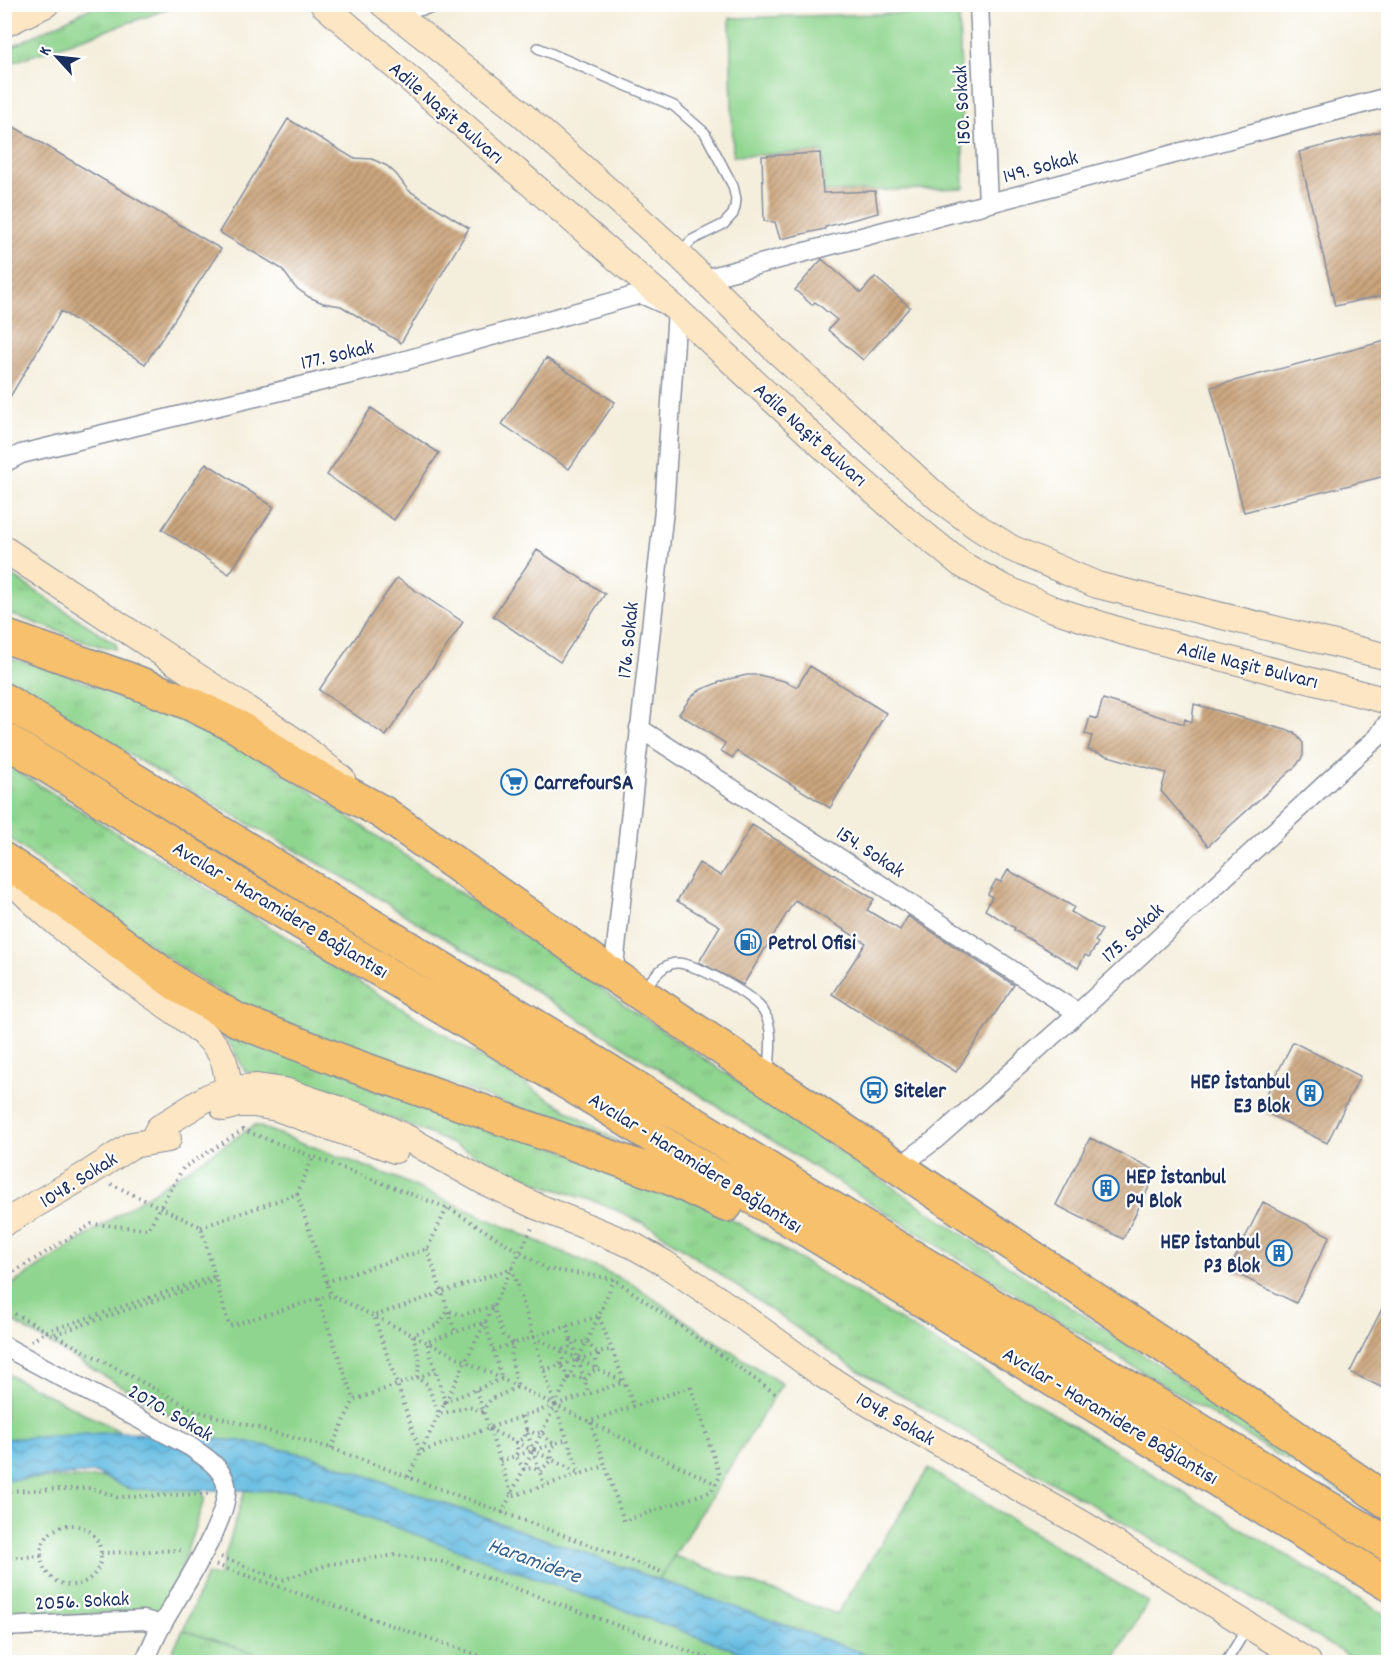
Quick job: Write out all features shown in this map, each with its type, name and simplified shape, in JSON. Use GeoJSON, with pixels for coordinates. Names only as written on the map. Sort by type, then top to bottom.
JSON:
{"type":"FeatureCollection","features":[{"type":"Feature","properties":{"kind":"highway"},"geometry":{"type":"LineString","coordinates":[[4,636],[128,679],[191,704],[238,727],[293,764],[382,812],[613,975],[1194,1366],[1389,1502]]}},
{"type":"Feature","properties":{"kind":"highway","name":"Avcılar - Haramidere Bağlantısı"},"geometry":{"type":"LineString","coordinates":[[4,700],[876,1235],[1389,1544]]}},
{"type":"Feature","properties":{"kind":"highway","name":"Avcılar - Haramidere Bağlantısı"},"geometry":{"type":"LineString","coordinates":[[4,739],[227,878],[596,1100],[684,1157],[1389,1584]]}},
{"type":"Feature","properties":{"kind":"highway"},"geometry":{"type":"LineString","coordinates":[[4,860],[62,899],[179,986],[237,1020],[352,1065],[621,1160],[693,1188],[765,1226],[920,1317],[953,1333],[995,1346]]}},
{"type":"Feature","properties":{"kind":"highway"},"geometry":{"type":"LineString","coordinates":[[1194,1366],[1389,1480]]}},
{"type":"Feature","properties":{"kind":"main road"},"geometry":{"type":"LineString","coordinates":[[4,24],[46,4]]}},
{"type":"Feature","properties":{"kind":"main road","name":"Adile Naşit Bulvarı"},"geometry":{"type":"LineString","coordinates":[[323,4],[677,310],[828,451],[961,564],[1011,592],[1050,609],[1124,632],[1389,701]]}},
{"type":"Feature","properties":{"kind":"main road","name":"Adile Naşit Bulvarı"},"geometry":{"type":"LineString","coordinates":[[388,8],[510,104],[678,254],[777,351],[942,501],[979,528],[1011,548],[1097,585],[1389,657]]}},
{"type":"Feature","properties":{"kind":"main road"},"geometry":{"type":"LineString","coordinates":[[677,310],[704,279]]}},
{"type":"Feature","properties":{"kind":"main road"},"geometry":{"type":"LineString","coordinates":[[828,451],[855,422]]}},
{"type":"Feature","properties":{"kind":"main road"},"geometry":{"type":"LineString","coordinates":[[4,549],[298,743],[382,812]]}},
{"type":"Feature","properties":{"kind":"main road"},"geometry":{"type":"LineString","coordinates":[[4,872],[30,900],[61,926],[117,971],[200,1030],[216,1047],[224,1060],[234,1097]]}},
{"type":"Feature","properties":{"kind":"main road","name":"1048. Sokak"},"geometry":{"type":"LineString","coordinates":[[5,1223],[132,1145],[152,1141],[159,1128],[208,1098],[234,1097],[271,1088],[362,1118],[407,1138],[483,1181],[632,1245],[664,1263],[823,1375],[1081,1523],[1308,1662]]}},
{"type":"Feature","properties":{"kind":"street"},"geometry":{"type":"LineString","coordinates":[[388,8],[430,4]]}},
{"type":"Feature","properties":{"kind":"street","name":"150. Sokak"},"geometry":{"type":"LineString","coordinates":[[979,4],[988,203]]}},
{"type":"Feature","properties":{"kind":"street","name":"149. Sokak"},"geometry":{"type":"LineString","coordinates":[[704,279],[1389,97]]}},
{"type":"Feature","properties":{"kind":"street","name":"177. Sokak"},"geometry":{"type":"LineString","coordinates":[[4,463],[21,454],[43,448],[392,364],[641,294],[677,310]]}},
{"type":"Feature","properties":{"kind":"street","name":"176. Sokak"},"geometry":{"type":"LineString","coordinates":[[613,975],[664,510],[677,310]]}},
{"type":"Feature","properties":{"kind":"street","name":"175. Sokak"},"geometry":{"type":"LineString","coordinates":[[899,1167],[936,1139],[1078,1013],[1377,738],[1389,722]]}},
{"type":"Feature","properties":{"kind":"street","name":"154. Sokak"},"geometry":{"type":"LineString","coordinates":[[639,728],[1078,1013]]}},
{"type":"Feature","properties":{"kind":"street","name":"2070. Sokak"},"geometry":{"type":"LineString","coordinates":[[8,1348],[189,1446],[219,1471],[226,1483],[226,1493]]}},
{"type":"Feature","properties":{"kind":"street"},"geometry":{"type":"LineString","coordinates":[[144,1662],[162,1624],[218,1525],[227,1501],[226,1493]]}},
{"type":"Feature","properties":{"kind":"street","name":"2056. Sokak"},"geometry":{"type":"LineString","coordinates":[[4,1627],[144,1620],[162,1624]]}},
{"type":"Feature","properties":{"kind":"lane"},"geometry":{"type":"LineString","coordinates":[[538,48],[674,106],[705,133],[733,186],[735,207],[733,214],[724,224],[692,240],[678,254]]}},
{"type":"Feature","properties":{"kind":"lane"},"geometry":{"type":"LineString","coordinates":[[640,993],[664,966],[676,963],[690,965],[754,1000],[764,1011],[771,1032],[769,1079]]}},
{"type":"Feature","properties":{"kind":"lane"},"geometry":{"type":"LineString","coordinates":[[1226,1662],[1248,1626]]}},
{"type":"Feature","properties":{"kind":"path"},"geometry":{"type":"LineString","coordinates":[[4,1278],[92,1224],[148,1229],[183,1168],[243,1130],[447,1208],[547,1269],[614,1279],[776,1394]]}},
{"type":"Feature","properties":{"kind":"path"},"geometry":{"type":"LineString","coordinates":[[312,1157],[297,1194],[331,1295],[716,1484]]}},
{"type":"Feature","properties":{"kind":"path"},"geometry":{"type":"LineString","coordinates":[[89,1173],[201,1227],[297,1194]]}},
{"type":"Feature","properties":{"kind":"path"},"geometry":{"type":"LineString","coordinates":[[447,1208],[428,1249],[455,1331]]}},
{"type":"Feature","properties":{"kind":"path"},"geometry":{"type":"LineString","coordinates":[[408,1477],[542,1208]]}},
{"type":"Feature","properties":{"kind":"path"},"geometry":{"type":"LineString","coordinates":[[201,1227],[229,1326],[331,1295]]}},
{"type":"Feature","properties":{"kind":"path"},"geometry":{"type":"LineString","coordinates":[[326,1282],[428,1249]]}},
{"type":"Feature","properties":{"kind":"path"},"geometry":{"type":"LineString","coordinates":[[374,1316],[512,1268]]}},
{"type":"Feature","properties":{"kind":"path"},"geometry":{"type":"LineString","coordinates":[[512,1268],[555,1405],[580,1474]]}},
{"type":"Feature","properties":{"kind":"path"},"geometry":{"type":"LineString","coordinates":[[8,1348],[48,1331],[216,1278]]}},
{"type":"Feature","properties":{"kind":"path"},"geometry":{"type":"LineString","coordinates":[[54,1334],[216,1278]]}},
{"type":"Feature","properties":{"kind":"path"},"geometry":{"type":"LineString","coordinates":[[502,1513],[599,1316],[614,1279]]}},
{"type":"Feature","properties":{"kind":"path"},"geometry":{"type":"LineString","coordinates":[[318,1299],[354,1400]]}},
{"type":"Feature","properties":{"kind":"path"},"geometry":{"type":"LineString","coordinates":[[448,1311],[462,1315],[493,1306]]}},
{"type":"Feature","properties":{"kind":"path"},"geometry":{"type":"LineString","coordinates":[[493,1306],[503,1335],[513,1343]]}},
{"type":"Feature","properties":{"kind":"path"},"geometry":{"type":"LineString","coordinates":[[4,1308],[196,1410],[331,1448],[664,1573]]}},
{"type":"Feature","properties":{"kind":"path"},"geometry":{"type":"LineString","coordinates":[[413,1335],[439,1324],[448,1311]]}},
{"type":"Feature","properties":{"kind":"path"},"geometry":{"type":"LineString","coordinates":[[374,1316],[420,1452]]}},
{"type":"Feature","properties":{"kind":"path"},"geometry":{"type":"LineString","coordinates":[[493,1350],[599,1316]]}},
{"type":"Feature","properties":{"kind":"path"},"geometry":{"type":"LineString","coordinates":[[599,1316],[634,1406]]}},
{"type":"Feature","properties":{"kind":"path"},"geometry":{"type":"LineString","coordinates":[[427,1342],[485,1322]]}},
{"type":"Feature","properties":{"kind":"path"},"geometry":{"type":"LineString","coordinates":[[485,1322],[502,1379]]}},
{"type":"Feature","properties":{"kind":"path"},"geometry":{"type":"LineString","coordinates":[[567,1326],[589,1394]]}},
{"type":"Feature","properties":{"kind":"path"},"geometry":{"type":"LineString","coordinates":[[413,1335],[420,1362],[417,1378]]}},
{"type":"Feature","properties":{"kind":"path"},"geometry":{"type":"LineString","coordinates":[[534,1337],[624,1382]]}},
{"type":"Feature","properties":{"kind":"path"},"geometry":{"type":"LineString","coordinates":[[561,1350],[569,1347],[571,1339]]}},
{"type":"Feature","properties":{"kind":"path"},"geometry":{"type":"LineString","coordinates":[[571,1339],[580,1343],[587,1341]]}},
{"type":"Feature","properties":{"kind":"path"},"geometry":{"type":"LineString","coordinates":[[587,1341],[599,1353]]}},
{"type":"Feature","properties":{"kind":"path"},"geometry":{"type":"LineString","coordinates":[[427,1342],[445,1402]]}},
{"type":"Feature","properties":{"kind":"path"},"geometry":{"type":"LineString","coordinates":[[513,1343],[511,1357],[518,1387]]}},
{"type":"Feature","properties":{"kind":"path"},"geometry":{"type":"LineString","coordinates":[[544,1370],[612,1349]]}},
{"type":"Feature","properties":{"kind":"path"},"geometry":{"type":"LineString","coordinates":[[560,1365],[563,1361],[561,1350]]}},
{"type":"Feature","properties":{"kind":"path"},"geometry":{"type":"LineString","coordinates":[[597,1369],[596,1360],[599,1353]]}},
{"type":"Feature","properties":{"kind":"path"},"geometry":{"type":"LineString","coordinates":[[560,1365],[569,1377]]}},
{"type":"Feature","properties":{"kind":"path"},"geometry":{"type":"LineString","coordinates":[[585,1380],[591,1372],[597,1369]]}},
{"type":"Feature","properties":{"kind":"path"},"geometry":{"type":"LineString","coordinates":[[331,1448],[354,1400],[436,1371]]}},
{"type":"Feature","properties":{"kind":"path"},"geometry":{"type":"LineString","coordinates":[[569,1377],[585,1380]]}},
{"type":"Feature","properties":{"kind":"path"},"geometry":{"type":"LineString","coordinates":[[417,1378],[427,1384],[439,1414]]}},
{"type":"Feature","properties":{"kind":"path"},"geometry":{"type":"LineString","coordinates":[[445,1402],[502,1379]]}},
{"type":"Feature","properties":{"kind":"path"},"geometry":{"type":"LineString","coordinates":[[420,1452],[624,1382]]}},
{"type":"Feature","properties":{"kind":"path"},"geometry":{"type":"LineString","coordinates":[[482,1411],[492,1399],[518,1387]]}},
{"type":"Feature","properties":{"kind":"path"},"geometry":{"type":"LineString","coordinates":[[691,1387],[720,1476],[712,1491],[624,1521],[590,1421],[691,1387]]}},
{"type":"Feature","properties":{"kind":"path"},"geometry":{"type":"LineString","coordinates":[[476,1390],[512,1496]]}},
{"type":"Feature","properties":{"kind":"path"},"geometry":{"type":"LineString","coordinates":[[439,1414],[469,1407],[482,1411]]}},
{"type":"Feature","properties":{"kind":"path"},"geometry":{"type":"LineString","coordinates":[[522,1416],[544,1485]]}},
{"type":"Feature","properties":{"kind":"path"},"geometry":{"type":"LineString","coordinates":[[489,1428],[580,1474]]}},
{"type":"Feature","properties":{"kind":"path"},"geometry":{"type":"LineString","coordinates":[[527,1430],[536,1434],[542,1432]]}},
{"type":"Feature","properties":{"kind":"path"},"geometry":{"type":"LineString","coordinates":[[516,1442],[524,1438],[527,1430]]}},
{"type":"Feature","properties":{"kind":"path"},"geometry":{"type":"LineString","coordinates":[[542,1432],[548,1440],[555,1444]]}},
{"type":"Feature","properties":{"kind":"path"},"geometry":{"type":"LineString","coordinates":[[500,1461],[568,1439]]}},
{"type":"Feature","properties":{"kind":"path"},"geometry":{"type":"LineString","coordinates":[[515,1456],[518,1452],[516,1442]]}},
{"type":"Feature","properties":{"kind":"path"},"geometry":{"type":"LineString","coordinates":[[552,1460],[551,1452],[555,1444]]}},
{"type":"Feature","properties":{"kind":"path"},"geometry":{"type":"LineString","coordinates":[[515,1456],[524,1469]]}},
{"type":"Feature","properties":{"kind":"path"},"geometry":{"type":"LineString","coordinates":[[540,1472],[552,1460]]}},
{"type":"Feature","properties":{"kind":"path"},"geometry":{"type":"LineString","coordinates":[[512,1496],[606,1466]]}},
{"type":"Feature","properties":{"kind":"path"},"geometry":{"type":"LineString","coordinates":[[524,1469],[533,1468],[540,1472]]}},
{"type":"Feature","properties":{"kind":"path"},"geometry":{"type":"LineString","coordinates":[[4,1491],[92,1488],[117,1497],[226,1493]]}},
{"type":"Feature","properties":{"kind":"path"},"geometry":{"type":"LineString","coordinates":[[74,1525],[83,1527],[91,1533],[97,1540],[101,1553],[99,1567],[93,1575],[76,1585],[56,1582],[48,1575],[41,1556],[48,1536],[55,1530],[74,1525]]}},
{"type":"Feature","properties":{"kind":"path"},"geometry":{"type":"LineString","coordinates":[[101,1553],[183,1550]]}},
{"type":"Feature","properties":{"kind":"path"},"geometry":{"type":"LineString","coordinates":[[215,1555],[282,1580],[330,1564],[396,1556],[443,1562],[718,1662]]}},
{"type":"Feature","properties":{"kind":"path"},"geometry":{"type":"LineString","coordinates":[[4,1558],[41,1556]]}},
{"type":"Feature","properties":{"kind":"path"},"geometry":{"type":"LineString","coordinates":[[216,1564],[498,1662]]}},
{"type":"Feature","properties":{"kind":"green space"},"geometry":{"type":"Polygon","coordinates":[[[99,4],[176,5],[5,65],[5,50],[99,4]]]}},
{"type":"Feature","properties":{"kind":"green space"},"geometry":{"type":"Polygon","coordinates":[[[959,12],[964,188],[824,192],[823,152],[733,156],[730,18],[959,12]]]}},
{"type":"Feature","properties":{"kind":"green space"},"geometry":{"type":"Polygon","coordinates":[[[5,571],[116,644],[116,649],[99,646],[5,612],[5,571]]]}},
{"type":"Feature","properties":{"kind":"green space"},"geometry":{"type":"Polygon","coordinates":[[[4,657],[53,670],[157,710],[222,737],[281,771],[1009,1266],[1388,1519],[1271,1451],[1009,1290],[511,976],[426,928],[359,886],[166,777],[5,677],[4,657]]]}},
{"type":"Feature","properties":{"kind":"green space"},"geometry":{"type":"Polygon","coordinates":[[[5,764],[622,1144],[268,1021],[184,970],[5,835],[5,764]]]}},
{"type":"Feature","properties":{"kind":"green space"},"geometry":{"type":"Polygon","coordinates":[[[208,1019],[695,1199],[766,1239],[1388,1617],[1388,1662],[1359,1662],[1183,1557],[854,1368],[655,1229],[605,1205],[543,1185],[430,1134],[290,1078],[256,1075],[245,1071],[232,1047],[208,1019]]]}},
{"type":"Feature","properties":{"kind":"green space"},"geometry":{"type":"Polygon","coordinates":[[[255,1125],[396,1178],[629,1282],[782,1384],[659,1580],[311,1456],[248,1442],[210,1439],[5,1317],[5,1289],[255,1125]]]}},
{"type":"Feature","properties":{"kind":"green space"},"geometry":{"type":"Polygon","coordinates":[[[5,1373],[127,1435],[5,1441],[5,1373]]]}},
{"type":"Feature","properties":{"kind":"green space"},"geometry":{"type":"Polygon","coordinates":[[[928,1469],[1148,1602],[1113,1662],[888,1662],[659,1580],[674,1556],[837,1614],[928,1469]]]}},
{"type":"Feature","properties":{"kind":"green space"},"geometry":{"type":"Polygon","coordinates":[[[192,1477],[205,1497],[167,1610],[5,1618],[4,1479],[192,1477]]]}},
{"type":"Feature","properties":{"kind":"green space"},"geometry":{"type":"Polygon","coordinates":[[[245,1490],[296,1491],[768,1662],[281,1662],[183,1630],[207,1574],[219,1576],[245,1490]]]}},
{"type":"Feature","properties":{"kind":"green space"},"geometry":{"type":"Polygon","coordinates":[[[183,1630],[281,1662],[167,1662],[183,1630]]]}},
{"type":"Feature","properties":{"kind":"water","name":"Haramidere"},"geometry":{"type":"Polygon","coordinates":[[[122,1432],[248,1442],[311,1456],[888,1662],[768,1662],[296,1491],[130,1489],[95,1473],[5,1480],[5,1439],[122,1432]]]}},
{"type":"Feature","properties":{"kind":"building"},"geometry":{"type":"Polygon","coordinates":[[[288,119],[353,158],[372,159],[387,166],[408,190],[469,228],[401,343],[341,306],[323,303],[309,297],[295,287],[282,269],[219,232],[288,119]]]}},
{"type":"Feature","properties":{"kind":"building"},"geometry":{"type":"Polygon","coordinates":[[[4,121],[221,249],[145,364],[61,311],[4,407],[4,121]]]}},
{"type":"Feature","properties":{"kind":"building"},"geometry":{"type":"Polygon","coordinates":[[[1389,129],[1389,294],[1335,306],[1299,152],[1389,129]]]}},
{"type":"Feature","properties":{"kind":"building"},"geometry":{"type":"Polygon","coordinates":[[[820,153],[823,193],[875,191],[878,213],[825,227],[825,229],[780,239],[775,222],[764,221],[762,156],[820,153]]]}},
{"type":"Feature","properties":{"kind":"building"},"geometry":{"type":"Polygon","coordinates":[[[822,259],[861,293],[875,277],[910,307],[863,360],[828,330],[837,320],[815,302],[812,305],[795,290],[822,259]]]}},
{"type":"Feature","properties":{"kind":"building"},"geometry":{"type":"Polygon","coordinates":[[[1389,340],[1389,475],[1244,512],[1211,387],[1389,340]]]}},
{"type":"Feature","properties":{"kind":"building"},"geometry":{"type":"Polygon","coordinates":[[[546,358],[615,402],[569,469],[502,424],[546,358]]]}},
{"type":"Feature","properties":{"kind":"building"},"geometry":{"type":"Polygon","coordinates":[[[371,408],[439,453],[394,520],[327,475],[371,408]]]}},
{"type":"Feature","properties":{"kind":"building"},"geometry":{"type":"Polygon","coordinates":[[[206,463],[274,507],[229,574],[162,529],[206,463]]]}},
{"type":"Feature","properties":{"kind":"building"},"geometry":{"type":"Polygon","coordinates":[[[537,550],[605,594],[560,662],[493,616],[537,550]]]}},
{"type":"Feature","properties":{"kind":"building"},"geometry":{"type":"Polygon","coordinates":[[[397,578],[463,622],[386,736],[319,690],[397,578]]]}},
{"type":"Feature","properties":{"kind":"building"},"geometry":{"type":"Polygon","coordinates":[[[810,666],[886,713],[830,808],[737,751],[733,758],[721,751],[725,743],[679,714],[691,697],[700,690],[725,680],[759,675],[784,681],[797,687],[810,666]]]}},
{"type":"Feature","properties":{"kind":"building"},"geometry":{"type":"Polygon","coordinates":[[[1103,699],[1184,724],[1185,719],[1192,722],[1194,704],[1294,732],[1303,743],[1303,756],[1297,765],[1208,846],[1161,791],[1166,773],[1088,750],[1092,736],[1085,734],[1090,717],[1097,719],[1103,699]]]}},
{"type":"Feature","properties":{"kind":"building"},"geometry":{"type":"Polygon","coordinates":[[[752,825],[874,899],[867,910],[900,930],[908,916],[1014,985],[956,1072],[832,994],[866,943],[795,900],[743,985],[699,962],[720,926],[677,901],[699,863],[721,876],[752,825]]]}},
{"type":"Feature","properties":{"kind":"building"},"geometry":{"type":"Polygon","coordinates":[[[1008,870],[1074,907],[1071,912],[1102,930],[1095,941],[1098,943],[1089,957],[1085,955],[1078,968],[985,910],[992,897],[988,894],[996,880],[1001,882],[1008,870]]]}},
{"type":"Feature","properties":{"kind":"building","name":"HEP İstanbul E3 Blok"},"geometry":{"type":"Polygon","coordinates":[[[1293,1042],[1360,1076],[1327,1143],[1259,1109],[1293,1042]]]}},
{"type":"Feature","properties":{"kind":"building","name":"HEP İstanbul P4 Blok"},"geometry":{"type":"Polygon","coordinates":[[[1090,1138],[1157,1171],[1123,1239],[1056,1205],[1090,1138]]]}},
{"type":"Feature","properties":{"kind":"building","name":"HEP İstanbul P3 Blok"},"geometry":{"type":"Polygon","coordinates":[[[1263,1202],[1330,1236],[1296,1303],[1229,1270],[1263,1202]]]}},
{"type":"Feature","properties":{"kind":"building"},"geometry":{"type":"Polygon","coordinates":[[[1389,1295],[1389,1391],[1350,1372],[1389,1295]]]}},
{"type":"Feature","properties":{"kind":"place","name":"CarrefourSA"},"geometry":{"type":"Point","coordinates":[514,782]}},
{"type":"Feature","properties":{"kind":"place","name":"Petrol Ofisi"},"geometry":{"type":"Point","coordinates":[748,942]}},
{"type":"Feature","properties":{"kind":"place","name":"Siteler"},"geometry":{"type":"Point","coordinates":[874,1090]}},
{"type":"Feature","properties":{"kind":"place","name":"HEP İstanbul E3 Blok"},"geometry":{"type":"Point","coordinates":[1310,1093]}},
{"type":"Feature","properties":{"kind":"place","name":"HEP İstanbul P4 Blok"},"geometry":{"type":"Point","coordinates":[1106,1188]}},
{"type":"Feature","properties":{"kind":"place","name":"HEP İstanbul P3 Blok"},"geometry":{"type":"Point","coordinates":[1279,1253]}}]}
